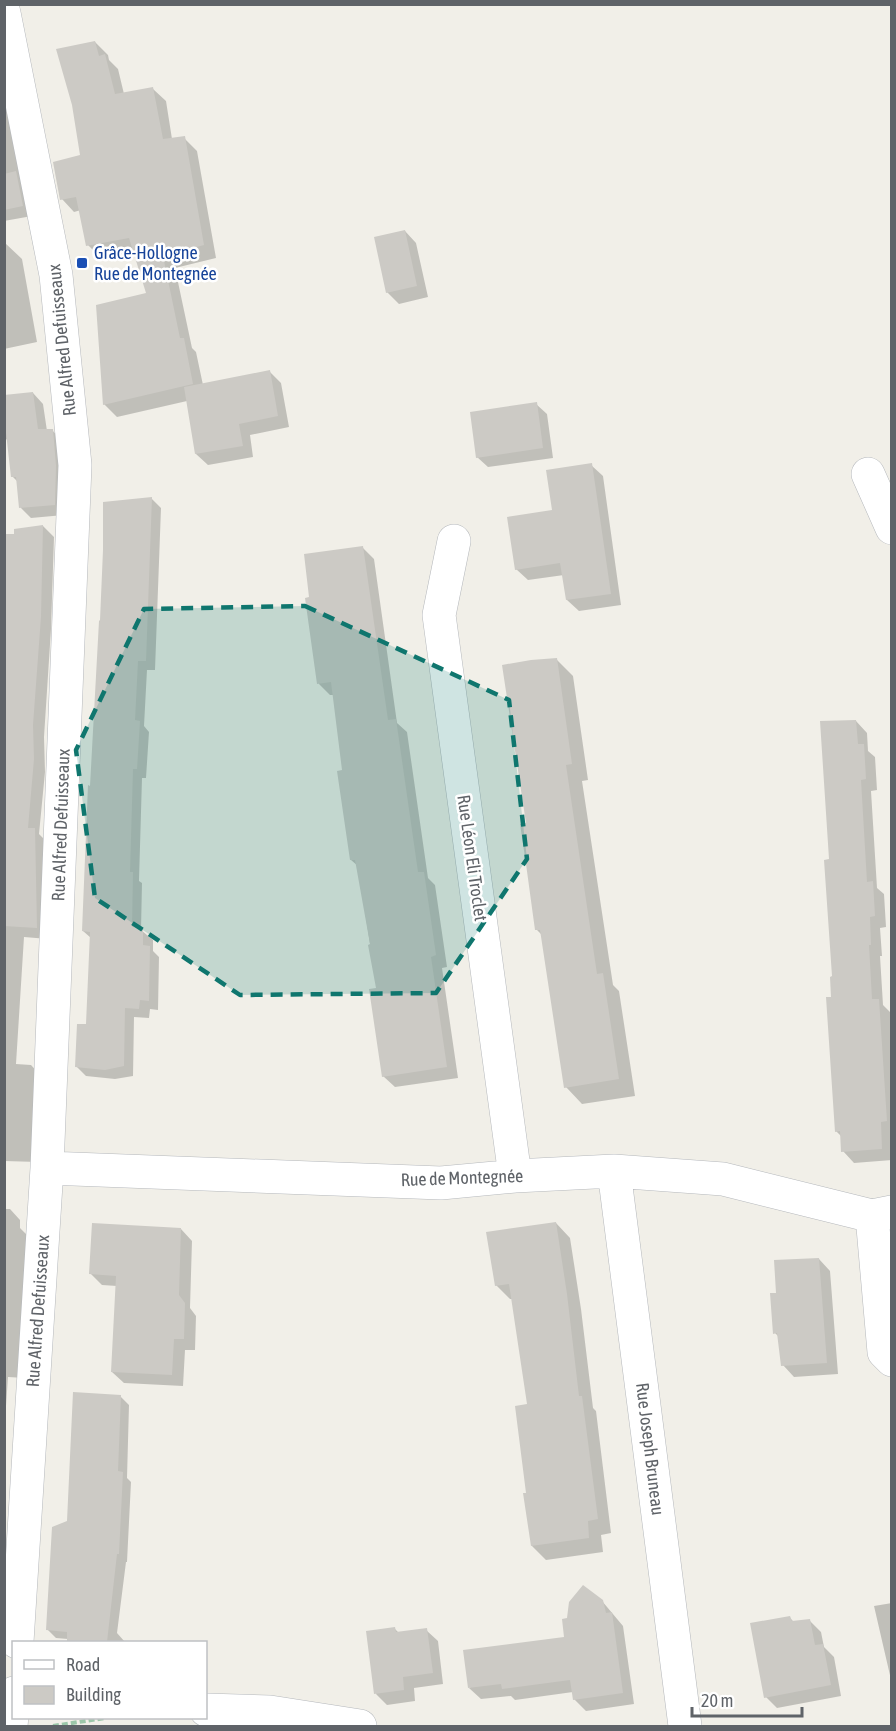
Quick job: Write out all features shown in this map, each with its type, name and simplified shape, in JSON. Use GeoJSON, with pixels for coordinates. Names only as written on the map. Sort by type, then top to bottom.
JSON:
{"type":"FeatureCollection","features":[{"type":"Feature","properties":{"kind":"street","name":"Rue Alfred Defuisseaux"},"geometry":{"type":"LineString","coordinates":[[4,13],[56,275],[75,465],[47,1168],[17,1641]]}},
{"type":"Feature","properties":{"kind":"street"},"geometry":{"type":"LineString","coordinates":[[868,474],[891,528]]}},
{"type":"Feature","properties":{"kind":"street","name":"Rue Léon Eli Troclet"},"geometry":{"type":"LineString","coordinates":[[454,541],[439,615],[515,1176]]}},
{"type":"Feature","properties":{"kind":"street","name":"Rue de Montegnée"},"geometry":{"type":"LineString","coordinates":[[47,1168],[441,1183],[515,1176],[614,1171],[723,1179],[882,1214],[884,1353],[891,1360]]}},
{"type":"Feature","properties":{"kind":"street","name":"Rue Joseph Bruneau"},"geometry":{"type":"LineString","coordinates":[[614,1171],[685,1726]]}},
{"type":"Feature","properties":{"kind":"street"},"geometry":{"type":"LineString","coordinates":[[207,1710],[270,1712],[360,1726]]}},
{"type":"Feature","properties":{"kind":"path"},"geometry":{"type":"LineString","coordinates":[[53,1726],[98,1719]]}},
{"type":"Feature","properties":{"kind":"highlighted area"},"geometry":{"type":"Polygon","coordinates":[[[305,606],[509,700],[527,859],[436,993],[240,995],[95,898],[76,750],[144,609],[305,606]]]}},
{"type":"Feature","properties":{"kind":"building"},"geometry":{"type":"Polygon","coordinates":[[[95,41],[99,56],[105,54],[115,94],[153,87],[163,139],[185,136],[204,245],[163,256],[180,338],[184,338],[193,384],[103,405],[96,305],[146,293],[129,238],[86,246],[76,197],[60,200],[53,162],[80,155],[72,105],[56,49],[95,41]]]}},
{"type":"Feature","properties":{"kind":"building"},"geometry":{"type":"Polygon","coordinates":[[[16,171],[23,206],[4,210],[4,174],[16,171]]]}},
{"type":"Feature","properties":{"kind":"building"},"geometry":{"type":"Polygon","coordinates":[[[405,230],[417,286],[386,293],[374,237],[405,230]]]}},
{"type":"Feature","properties":{"kind":"building"},"geometry":{"type":"Polygon","coordinates":[[[270,370],[278,416],[239,424],[243,446],[195,454],[184,387],[270,370]]]}},
{"type":"Feature","properties":{"kind":"building"},"geometry":{"type":"Polygon","coordinates":[[[33,392],[38,429],[53,429],[56,466],[55,505],[19,508],[16,477],[11,477],[4,395],[33,392]]]}},
{"type":"Feature","properties":{"kind":"building"},"geometry":{"type":"Polygon","coordinates":[[[537,402],[543,448],[476,458],[470,412],[537,402]]]}},
{"type":"Feature","properties":{"kind":"building"},"geometry":{"type":"Polygon","coordinates":[[[592,463],[611,594],[566,600],[560,563],[515,570],[507,517],[552,510],[546,470],[592,463]]]}},
{"type":"Feature","properties":{"kind":"building"},"geometry":{"type":"Polygon","coordinates":[[[152,497],[146,661],[138,661],[135,720],[140,721],[137,769],[133,769],[130,872],[133,872],[132,927],[143,928],[143,945],[150,946],[149,1001],[140,1000],[139,1009],[125,1008],[124,1066],[105,1070],[75,1067],[77,1024],[86,1024],[90,932],[82,931],[88,785],[90,786],[100,620],[103,502],[152,497]]]}},
{"type":"Feature","properties":{"kind":"building"},"geometry":{"type":"Polygon","coordinates":[[[43,525],[41,617],[33,725],[34,759],[28,828],[35,828],[37,928],[4,926],[4,534],[14,534],[14,529],[43,525]]]}},
{"type":"Feature","properties":{"kind":"building"},"geometry":{"type":"Polygon","coordinates":[[[363,546],[388,720],[396,719],[418,872],[424,872],[436,955],[431,957],[447,1067],[382,1077],[369,989],[376,988],[368,945],[370,944],[355,860],[350,860],[337,771],[342,770],[331,682],[317,684],[305,598],[309,597],[304,554],[363,546]]]}},
{"type":"Feature","properties":{"kind":"building"},"geometry":{"type":"Polygon","coordinates":[[[557,658],[572,764],[566,765],[597,974],[603,973],[619,1079],[564,1088],[540,930],[535,930],[520,824],[526,823],[502,665],[557,658]]]}},
{"type":"Feature","properties":{"kind":"building"},"geometry":{"type":"Polygon","coordinates":[[[856,720],[858,744],[864,744],[866,779],[861,780],[867,882],[873,881],[875,916],[870,917],[872,999],[879,999],[887,1121],[881,1122],[882,1149],[841,1152],[840,1131],[835,1132],[826,997],[831,997],[830,977],[832,976],[824,860],[829,859],[820,721],[856,720]]]}},
{"type":"Feature","properties":{"kind":"building"},"geometry":{"type":"Polygon","coordinates":[[[556,1222],[598,1519],[588,1521],[589,1538],[531,1546],[523,1493],[526,1493],[515,1406],[527,1404],[509,1284],[495,1286],[486,1232],[556,1222]]]}},
{"type":"Feature","properties":{"kind":"building"},"geometry":{"type":"Polygon","coordinates":[[[92,1223],[181,1228],[179,1295],[185,1303],[184,1339],[174,1339],[172,1375],[111,1372],[116,1276],[89,1274],[92,1223]]]}},
{"type":"Feature","properties":{"kind":"building"},"geometry":{"type":"Polygon","coordinates":[[[819,1258],[827,1363],[781,1366],[777,1333],[773,1334],[770,1293],[776,1293],[774,1260],[819,1258]]]}},
{"type":"Feature","properties":{"kind":"building"},"geometry":{"type":"Polygon","coordinates":[[[73,1392],[121,1395],[118,1471],[123,1472],[119,1554],[117,1554],[107,1641],[67,1641],[67,1632],[46,1630],[52,1527],[67,1521],[73,1392]]]}},
{"type":"Feature","properties":{"kind":"building"},"geometry":{"type":"Polygon","coordinates":[[[583,1585],[603,1600],[606,1613],[612,1612],[623,1693],[573,1700],[570,1680],[502,1689],[501,1684],[468,1688],[463,1650],[564,1637],[562,1619],[567,1618],[569,1602],[583,1585]]]}},
{"type":"Feature","properties":{"kind":"building"},"geometry":{"type":"Polygon","coordinates":[[[790,1616],[792,1621],[810,1619],[815,1645],[823,1644],[831,1685],[764,1698],[750,1623],[790,1616]]]}},
{"type":"Feature","properties":{"kind":"building"},"geometry":{"type":"Polygon","coordinates":[[[395,1627],[396,1632],[427,1628],[433,1673],[403,1677],[404,1690],[374,1694],[366,1631],[395,1627]]]}},
{"type":"Feature","properties":{"kind":"place","name":"Grâce-Hollogne Rue de Montegnée"},"geometry":{"type":"Point","coordinates":[82,263]}}]}
